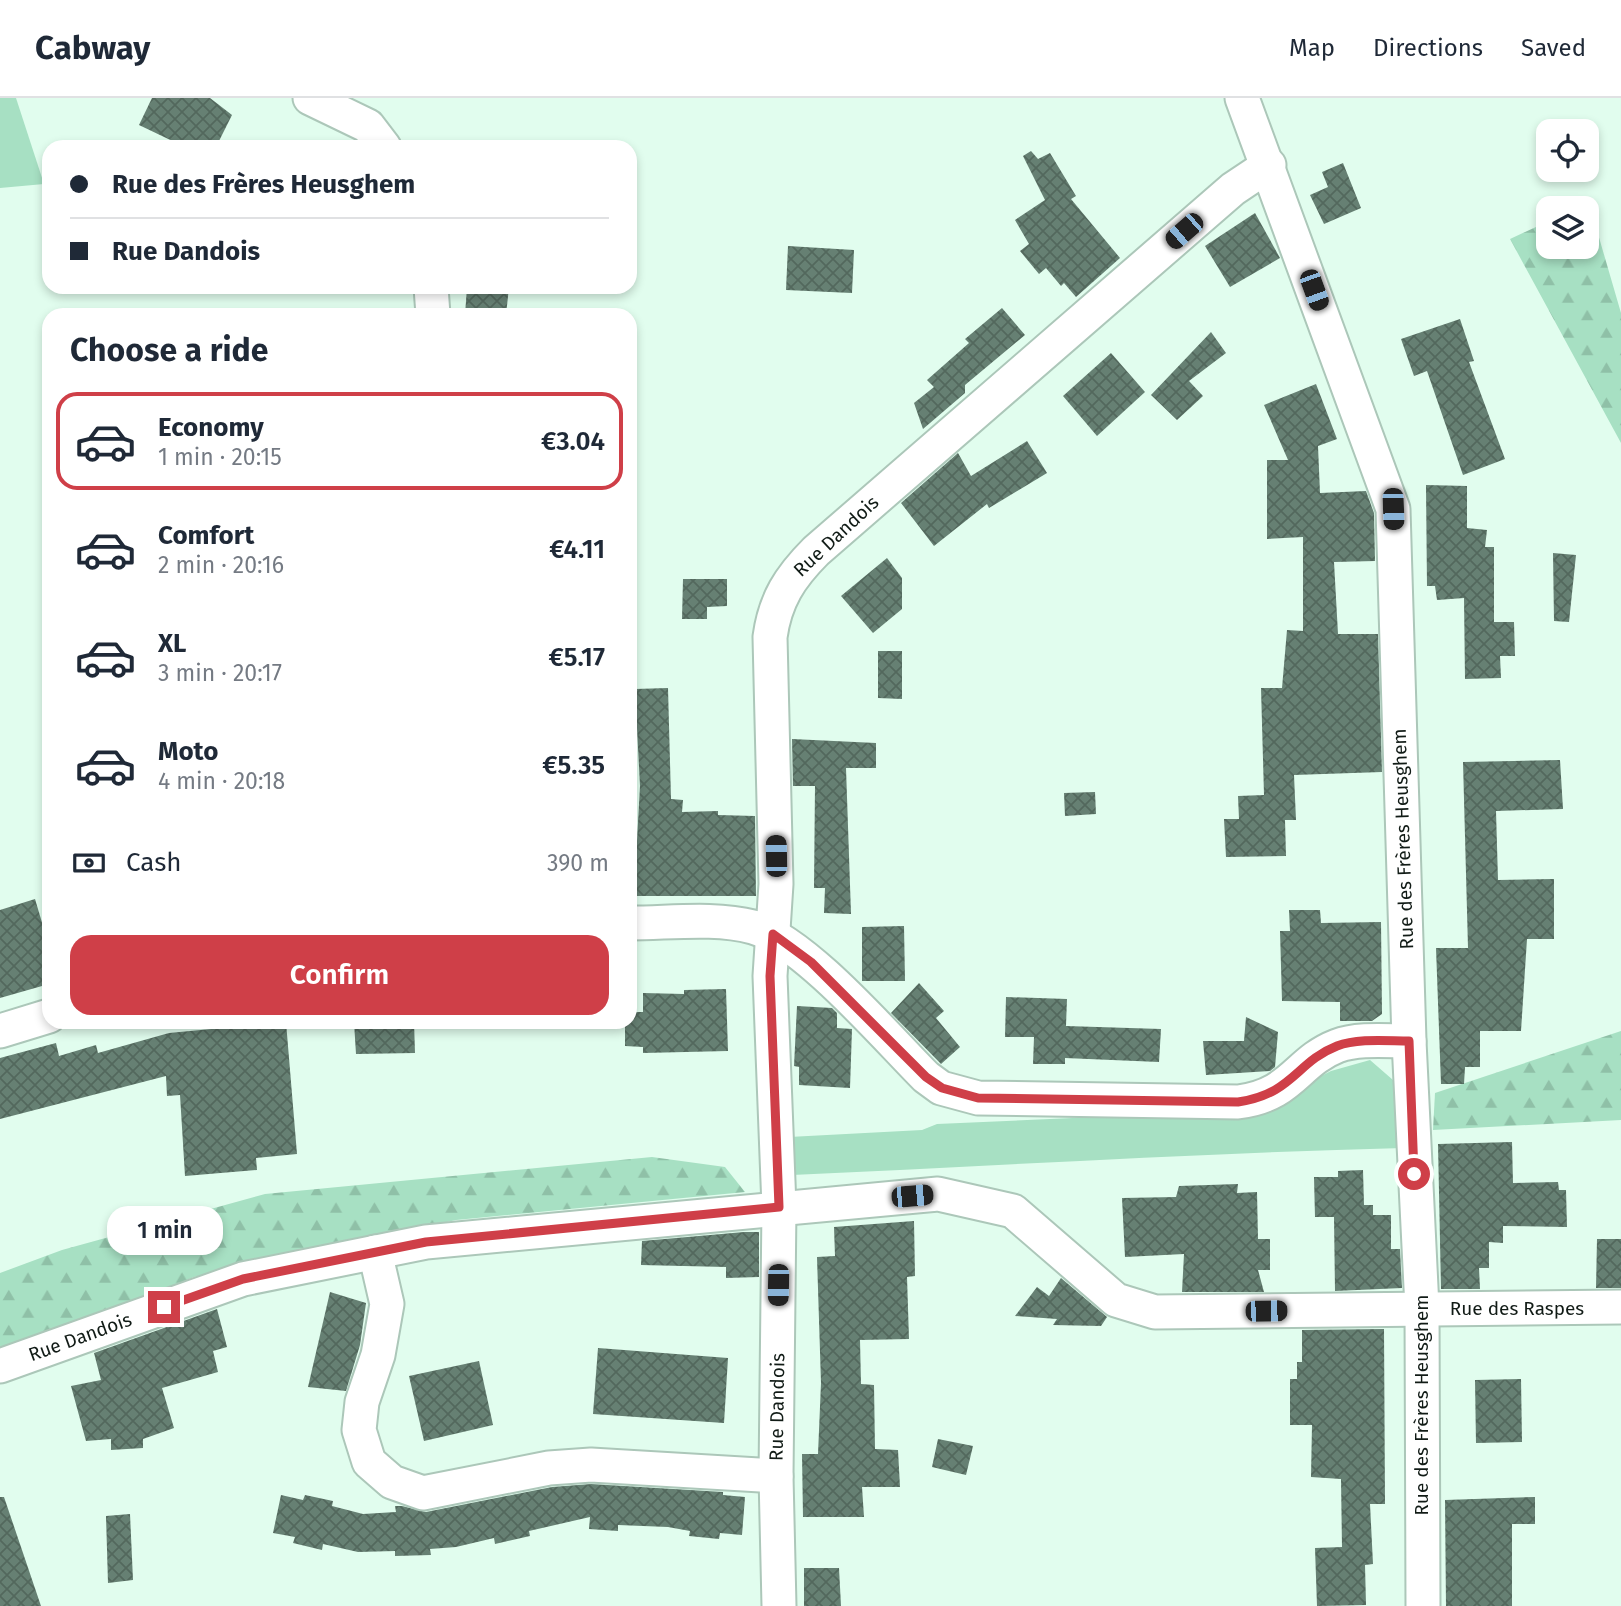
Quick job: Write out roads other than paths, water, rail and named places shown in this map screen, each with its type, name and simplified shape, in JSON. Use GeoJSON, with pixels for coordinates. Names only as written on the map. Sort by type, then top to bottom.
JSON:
{"type":"FeatureCollection","features":[{"type":"Feature","properties":{"kind":"street"},"geometry":{"type":"LineString","coordinates":[[310,98],[368,126],[379,140]]}},
{"type":"Feature","properties":{"kind":"street","name":"Rue des Frères Heusghem"},"geometry":{"type":"LineString","coordinates":[[1242,98],[1269,165],[1393,509],[1409,1041],[1422,1308],[1423,1606]]}},
{"type":"Feature","properties":{"kind":"street","name":"Rue Dandois"},"geometry":{"type":"LineString","coordinates":[[779,1606],[776,1476],[779,1207],[770,976],[776,884],[770,637],[773,615],[782,590],[816,551],[1233,189],[1269,165]]}},
{"type":"Feature","properties":{"kind":"street"},"geometry":{"type":"LineString","coordinates":[[637,923],[732,923],[773,934],[811,962],[926,1077],[942,1088],[978,1098],[1238,1102],[1262,1099],[1280,1090],[1337,1046],[1355,1042],[1409,1041]]}},
{"type":"Feature","properties":{"kind":"street"},"geometry":{"type":"LineString","coordinates":[[0,1031],[42,1018]]}},
{"type":"Feature","properties":{"kind":"street","name":"Rue des Raspes"},"geometry":{"type":"LineString","coordinates":[[779,1207],[938,1194],[1013,1211],[1116,1300],[1155,1312],[1621,1307]]}},
{"type":"Feature","properties":{"kind":"street","name":"Rue Dandois"},"geometry":{"type":"LineString","coordinates":[[0,1366],[243,1279],[374,1252],[426,1242],[779,1207]]}},
{"type":"Feature","properties":{"kind":"street"},"geometry":{"type":"LineString","coordinates":[[374,1252],[387,1304],[378,1355],[362,1402],[359,1430],[369,1462],[392,1482],[423,1493],[549,1468],[591,1465],[776,1476]]}}]}
